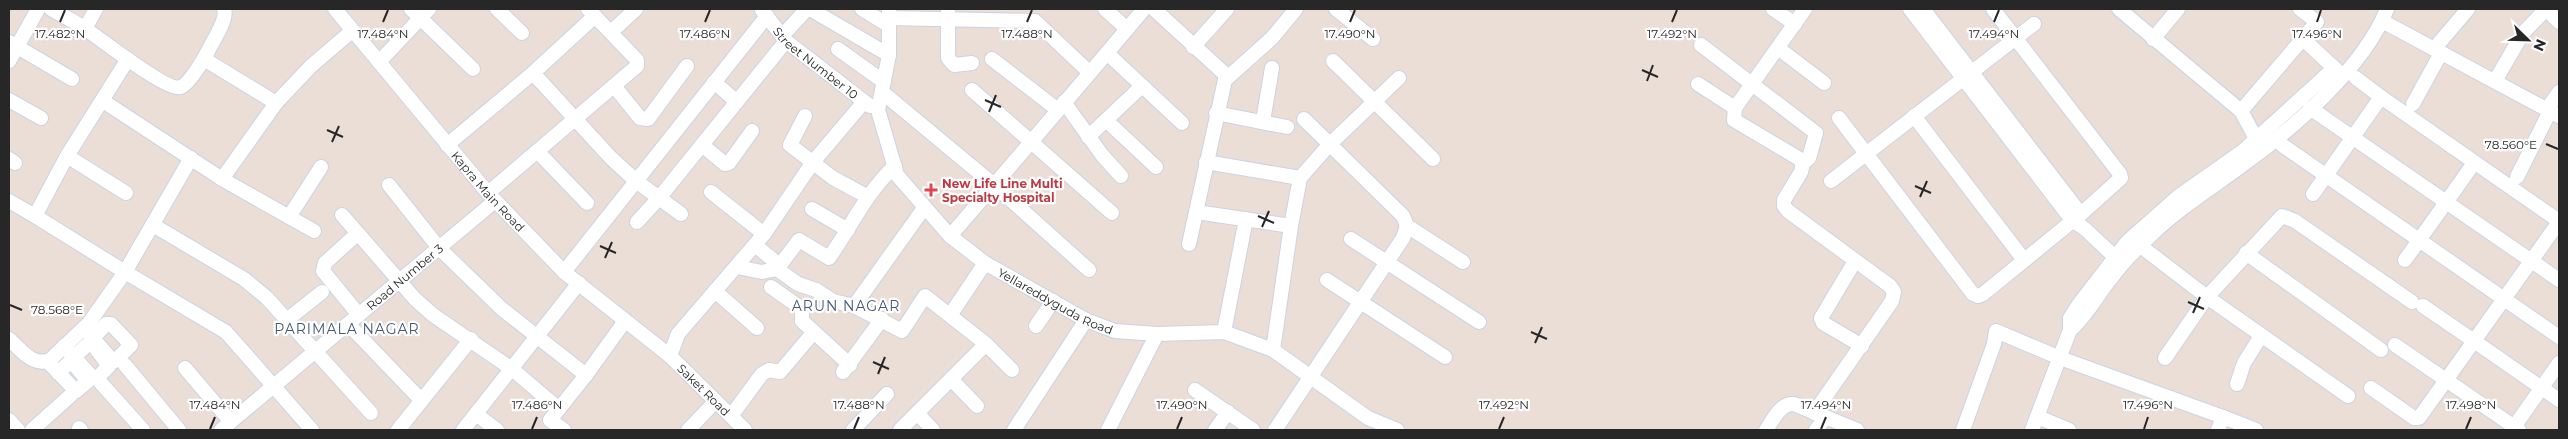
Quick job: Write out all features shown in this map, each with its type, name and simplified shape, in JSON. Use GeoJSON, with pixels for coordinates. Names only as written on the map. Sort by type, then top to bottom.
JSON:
{"type":"FeatureCollection","features":[{"type":"Feature","properties":{"kind":"street"},"geometry":{"type":"LineString","coordinates":[[9,61],[13,44],[38,9]]}},
{"type":"Feature","properties":{"kind":"street"},"geometry":{"type":"LineString","coordinates":[[51,9],[85,29],[155,78],[173,88],[180,88],[186,84],[204,59],[224,14]]}},
{"type":"Feature","properties":{"kind":"street"},"geometry":{"type":"LineString","coordinates":[[85,29],[96,9]]}},
{"type":"Feature","properties":{"kind":"street","name":"Kapra Main Road"},"geometry":{"type":"LineString","coordinates":[[334,9],[492,197],[564,272],[662,350]]}},
{"type":"Feature","properties":{"kind":"street"},"geometry":{"type":"LineString","coordinates":[[497,9],[522,33]]}},
{"type":"Feature","properties":{"kind":"street"},"geometry":{"type":"LineString","coordinates":[[611,32],[636,9]]}},
{"type":"Feature","properties":{"kind":"street"},"geometry":{"type":"LineString","coordinates":[[637,222],[702,145],[809,9],[889,55]]}},
{"type":"Feature","properties":{"kind":"street"},"geometry":{"type":"LineString","coordinates":[[862,9],[888,17],[947,14],[1035,21],[1089,72]]}},
{"type":"Feature","properties":{"kind":"street"},"geometry":{"type":"LineString","coordinates":[[1105,9],[1127,29]]}},
{"type":"Feature","properties":{"kind":"street"},"geometry":{"type":"LineString","coordinates":[[950,236],[1031,144],[1089,72],[1144,9]]}},
{"type":"Feature","properties":{"kind":"street"},"geometry":{"type":"LineString","coordinates":[[1154,9],[1225,80]]}},
{"type":"Feature","properties":{"kind":"street"},"geometry":{"type":"LineString","coordinates":[[1192,47],[1227,9]]}},
{"type":"Feature","properties":{"kind":"street"},"geometry":{"type":"LineString","coordinates":[[1189,244],[1216,113],[1225,80],[1272,38],[1296,9]]}},
{"type":"Feature","properties":{"kind":"street"},"geometry":{"type":"LineString","coordinates":[[1336,9],[1373,38]]}},
{"type":"Feature","properties":{"kind":"street"},"geometry":{"type":"LineString","coordinates":[[1773,9],[1795,24]]}},
{"type":"Feature","properties":{"kind":"street"},"geometry":{"type":"LineString","coordinates":[[1803,163],[1798,158],[1734,120],[1735,108],[1805,9]]}},
{"type":"Feature","properties":{"kind":"street"},"geometry":{"type":"LineString","coordinates":[[1910,9],[1967,75],[2078,216],[2086,229],[2115,257]]}},
{"type":"Feature","properties":{"kind":"street"},"geometry":{"type":"LineString","coordinates":[[1923,9],[1967,75]]}},
{"type":"Feature","properties":{"kind":"street"},"geometry":{"type":"LineString","coordinates":[[1839,118],[1973,294],[1978,296],[1983,294],[2118,181],[2120,174],[1993,9]]}},
{"type":"Feature","properties":{"kind":"street"},"geometry":{"type":"LineString","coordinates":[[2119,9],[2241,111],[2259,144]]}},
{"type":"Feature","properties":{"kind":"street"},"geometry":{"type":"LineString","coordinates":[[2153,39],[2178,9]]}},
{"type":"Feature","properties":{"kind":"street"},"geometry":{"type":"LineString","coordinates":[[2241,111],[2317,22],[2300,9]]}},
{"type":"Feature","properties":{"kind":"street"},"geometry":{"type":"LineString","coordinates":[[2413,104],[2437,51],[2468,9]]}},
{"type":"Feature","properties":{"kind":"street"},"geometry":{"type":"LineString","coordinates":[[2495,81],[2523,33],[2546,9],[2559,22]]}},
{"type":"Feature","properties":{"kind":"street"},"geometry":{"type":"LineString","coordinates":[[379,62],[420,12],[473,69]]}},
{"type":"Feature","properties":{"kind":"street"},"geometry":{"type":"LineString","coordinates":[[447,145],[533,73],[591,12]]}},
{"type":"Feature","properties":{"kind":"street","name":"Road Number 3"},"geometry":{"type":"LineString","coordinates":[[226,426],[354,320],[397,281],[439,248],[537,151],[637,66],[637,60],[591,12]]}},
{"type":"Feature","properties":{"kind":"street"},"geometry":{"type":"LineString","coordinates":[[564,272],[714,82],[765,13]]}},
{"type":"Feature","properties":{"kind":"street","name":"Street Number 10"},"geometry":{"type":"LineString","coordinates":[[765,13],[784,39],[863,103],[878,110]]}},
{"type":"Feature","properties":{"kind":"street"},"geometry":{"type":"LineString","coordinates":[[947,14],[948,58],[950,62],[954,65],[972,63]]}},
{"type":"Feature","properties":{"kind":"street"},"geometry":{"type":"LineString","coordinates":[[2070,330],[2080,322],[2136,242],[2178,196],[2259,144],[2310,108],[2349,77],[2384,15],[2437,51],[2552,112]]}},
{"type":"Feature","properties":{"kind":"street"},"geometry":{"type":"LineString","coordinates":[[878,110],[889,55],[888,17]]}},
{"type":"Feature","properties":{"kind":"street"},"geometry":{"type":"LineString","coordinates":[[1831,181],[2034,24]]}},
{"type":"Feature","properties":{"kind":"street"},"geometry":{"type":"LineString","coordinates":[[222,179],[276,103],[311,66],[352,31]]}},
{"type":"Feature","properties":{"kind":"street"},"geometry":{"type":"LineString","coordinates":[[2303,39],[2349,77],[2381,97],[2559,221],[2420,418],[2414,418],[2371,388]]}},
{"type":"Feature","properties":{"kind":"street"},"geometry":{"type":"LineString","coordinates":[[13,44],[72,79]]}},
{"type":"Feature","properties":{"kind":"street"},"geometry":{"type":"LineString","coordinates":[[1701,45],[1816,133],[1809,158],[1803,163],[1801,172],[1784,200],[1784,206],[1788,211],[1890,286],[1894,292],[1892,301],[1820,415],[1816,430]]}},
{"type":"Feature","properties":{"kind":"street"},"geometry":{"type":"LineString","coordinates":[[1778,48],[1824,83]]}},
{"type":"Feature","properties":{"kind":"street"},"geometry":{"type":"LineString","coordinates":[[838,49],[1089,270]]}},
{"type":"Feature","properties":{"kind":"street"},"geometry":{"type":"LineString","coordinates":[[1107,53],[1182,123]]}},
{"type":"Feature","properties":{"kind":"street"},"geometry":{"type":"LineString","coordinates":[[35,216],[67,156],[128,59]]}},
{"type":"Feature","properties":{"kind":"street"},"geometry":{"type":"LineString","coordinates":[[204,59],[276,103]]}},
{"type":"Feature","properties":{"kind":"street"},"geometry":{"type":"LineString","coordinates":[[992,59],[1061,106],[1121,176]]}},
{"type":"Feature","properties":{"kind":"street"},"geometry":{"type":"LineString","coordinates":[[1333,61],[1433,159]]}},
{"type":"Feature","properties":{"kind":"street"},"geometry":{"type":"LineString","coordinates":[[614,86],[640,118],[648,120],[687,66]]}},
{"type":"Feature","properties":{"kind":"street"},"geometry":{"type":"LineString","coordinates":[[1263,121],[1272,68]]}},
{"type":"Feature","properties":{"kind":"street"},"geometry":{"type":"LineString","coordinates":[[2259,144],[2330,72],[2349,77]]}},
{"type":"Feature","properties":{"kind":"street"},"geometry":{"type":"LineString","coordinates":[[533,73],[574,119],[636,181],[681,214]]}},
{"type":"Feature","properties":{"kind":"street"},"geometry":{"type":"LineString","coordinates":[[1273,350],[1300,178],[1329,145],[1399,78]]}},
{"type":"Feature","properties":{"kind":"street"},"geometry":{"type":"LineString","coordinates":[[714,82],[736,101]]}},
{"type":"Feature","properties":{"kind":"street"},"geometry":{"type":"LineString","coordinates":[[1698,84],[1735,108]]}},
{"type":"Feature","properties":{"kind":"street"},"geometry":{"type":"LineString","coordinates":[[1088,137],[1142,86]]}},
{"type":"Feature","properties":{"kind":"street"},"geometry":{"type":"LineString","coordinates":[[972,90],[1031,144],[1112,213]]}},
{"type":"Feature","properties":{"kind":"street"},"geometry":{"type":"LineString","coordinates":[[2517,176],[2552,112],[2559,92]]}},
{"type":"Feature","properties":{"kind":"street"},"geometry":{"type":"LineString","coordinates":[[2313,194],[2381,97]]}},
{"type":"Feature","properties":{"kind":"street"},"geometry":{"type":"LineString","coordinates":[[9,100],[42,118]]}},
{"type":"Feature","properties":{"kind":"street"},"geometry":{"type":"LineString","coordinates":[[103,101],[222,179],[314,231]]}},
{"type":"Feature","properties":{"kind":"street"},"geometry":{"type":"LineString","coordinates":[[662,350],[737,267],[813,162],[863,103]]}},
{"type":"Feature","properties":{"kind":"street"},"geometry":{"type":"LineString","coordinates":[[2310,108],[2559,280]]}},
{"type":"Feature","properties":{"kind":"street","name":"Yellareddyguda Road"},"geometry":{"type":"LineString","coordinates":[[878,110],[896,166],[897,175],[950,236],[985,262],[1086,320],[1115,331],[1153,334],[1224,332],[1273,350],[1368,418],[1397,430]]}},
{"type":"Feature","properties":{"kind":"street"},"geometry":{"type":"LineString","coordinates":[[1216,113],[1287,127]]}},
{"type":"Feature","properties":{"kind":"street"},"geometry":{"type":"LineString","coordinates":[[805,116],[790,145],[834,178],[868,197]]}},
{"type":"Feature","properties":{"kind":"street"},"geometry":{"type":"LineString","coordinates":[[1914,116],[2024,260]]}},
{"type":"Feature","properties":{"kind":"street"},"geometry":{"type":"LineString","coordinates":[[1304,119],[1403,216],[1407,226],[1463,262]]}},
{"type":"Feature","properties":{"kind":"street"},"geometry":{"type":"LineString","coordinates":[[1105,122],[1109,123],[1156,167]]}},
{"type":"Feature","properties":{"kind":"street"},"geometry":{"type":"LineString","coordinates":[[702,145],[725,164],[729,163],[752,131]]}},
{"type":"Feature","properties":{"kind":"street"},"geometry":{"type":"LineString","coordinates":[[2282,144],[2559,337]]}},
{"type":"Feature","properties":{"kind":"street"},"geometry":{"type":"LineString","coordinates":[[537,151],[587,203]]}},
{"type":"Feature","properties":{"kind":"street"},"geometry":{"type":"LineString","coordinates":[[67,156],[126,193]]}},
{"type":"Feature","properties":{"kind":"street"},"geometry":{"type":"LineString","coordinates":[[9,339],[33,361],[43,363],[69,352],[88,333],[191,158]]}},
{"type":"Feature","properties":{"kind":"street"},"geometry":{"type":"LineString","coordinates":[[1206,162],[1300,178]]}},
{"type":"Feature","properties":{"kind":"street"},"geometry":{"type":"LineString","coordinates":[[2406,260],[2474,163]]}},
{"type":"Feature","properties":{"kind":"street"},"geometry":{"type":"LineString","coordinates":[[737,267],[762,272],[776,269],[799,240],[829,258],[868,197],[882,178],[896,166]]}},
{"type":"Feature","properties":{"kind":"street"},"geometry":{"type":"LineString","coordinates":[[290,217],[321,167]]}},
{"type":"Feature","properties":{"kind":"street"},"geometry":{"type":"LineString","coordinates":[[389,185],[439,248],[502,309],[586,376]]}},
{"type":"Feature","properties":{"kind":"street"},"geometry":{"type":"LineString","coordinates":[[711,192],[759,239],[776,269],[798,284],[816,290],[833,301],[854,306],[902,331],[925,296],[986,344],[1012,370]]}},
{"type":"Feature","properties":{"kind":"street"},"geometry":{"type":"LineString","coordinates":[[9,202],[226,332],[274,386],[306,428]]}},
{"type":"Feature","properties":{"kind":"street"},"geometry":{"type":"LineString","coordinates":[[854,306],[924,208]]}},
{"type":"Feature","properties":{"kind":"street"},"geometry":{"type":"LineString","coordinates":[[812,209],[848,230]]}},
{"type":"Feature","properties":{"kind":"street"},"geometry":{"type":"LineString","coordinates":[[1196,212],[1291,226]]}},
{"type":"Feature","properties":{"kind":"street"},"geometry":{"type":"LineString","coordinates":[[342,216],[397,281],[433,314],[512,369],[559,409]]}},
{"type":"Feature","properties":{"kind":"street"},"geometry":{"type":"LineString","coordinates":[[2164,358],[2207,297],[2277,219],[2287,216],[2559,400]]}},
{"type":"Feature","properties":{"kind":"street"},"geometry":{"type":"LineString","coordinates":[[1224,332],[1246,219]]}},
{"type":"Feature","properties":{"kind":"street"},"geometry":{"type":"LineString","coordinates":[[152,225],[244,279],[288,319],[371,413]]}},
{"type":"Feature","properties":{"kind":"street"},"geometry":{"type":"LineString","coordinates":[[1275,430],[1403,238],[1407,226]]}},
{"type":"Feature","properties":{"kind":"street"},"geometry":{"type":"LineString","coordinates":[[357,234],[325,263],[323,271],[354,320],[422,400]]}},
{"type":"Feature","properties":{"kind":"street"},"geometry":{"type":"LineString","coordinates":[[1351,239],[1479,322]]}},
{"type":"Feature","properties":{"kind":"street"},"geometry":{"type":"LineString","coordinates":[[2032,430],[2070,330],[2070,318],[2115,257],[2136,242]]}},
{"type":"Feature","properties":{"kind":"street"},"geometry":{"type":"LineString","coordinates":[[2136,242],[2207,297],[2348,396]]}},
{"type":"Feature","properties":{"kind":"street"},"geometry":{"type":"LineString","coordinates":[[2246,253],[2381,350]]}},
{"type":"Feature","properties":{"kind":"street"},"geometry":{"type":"LineString","coordinates":[[1855,261],[1821,318],[1824,323],[1862,346]]}},
{"type":"Feature","properties":{"kind":"street"},"geometry":{"type":"LineString","coordinates":[[950,314],[985,262]]}},
{"type":"Feature","properties":{"kind":"street"},"geometry":{"type":"LineString","coordinates":[[1327,280],[1445,357]]}},
{"type":"Feature","properties":{"kind":"street"},"geometry":{"type":"LineString","coordinates":[[463,430],[579,283]]}},
{"type":"Feature","properties":{"kind":"street"},"geometry":{"type":"LineString","coordinates":[[770,287],[802,309],[802,321],[846,368],[882,319]]}},
{"type":"Feature","properties":{"kind":"street"},"geometry":{"type":"LineString","coordinates":[[715,291],[757,328]]}},
{"type":"Feature","properties":{"kind":"street"},"geometry":{"type":"LineString","coordinates":[[288,319],[322,292]]}},
{"type":"Feature","properties":{"kind":"street"},"geometry":{"type":"LineString","coordinates":[[1036,326],[1053,301]]}},
{"type":"Feature","properties":{"kind":"street"},"geometry":{"type":"LineString","coordinates":[[1014,430],[1086,320]]}},
{"type":"Feature","properties":{"kind":"street"},"geometry":{"type":"LineString","coordinates":[[564,430],[550,420],[586,376],[625,321]]}},
{"type":"Feature","properties":{"kind":"street"},"geometry":{"type":"LineString","coordinates":[[1962,430],[1994,344],[1996,331],[2221,424],[2256,430]]}},
{"type":"Feature","properties":{"kind":"street"},"geometry":{"type":"LineString","coordinates":[[731,416],[762,374],[769,370],[780,372],[813,333]]}},
{"type":"Feature","properties":{"kind":"street"},"geometry":{"type":"LineString","coordinates":[[662,350],[678,334]]}},
{"type":"Feature","properties":{"kind":"street"},"geometry":{"type":"LineString","coordinates":[[1108,430],[1153,334]]}},
{"type":"Feature","properties":{"kind":"street"},"geometry":{"type":"LineString","coordinates":[[2237,384],[2244,363],[2261,336]]}},
{"type":"Feature","properties":{"kind":"street"},"geometry":{"type":"LineString","coordinates":[[398,430],[471,339]]}},
{"type":"Feature","properties":{"kind":"street"},"geometry":{"type":"LineString","coordinates":[[900,430],[986,344]]}},
{"type":"Feature","properties":{"kind":"street"},"geometry":{"type":"LineString","coordinates":[[2395,345],[2517,429],[2559,363]]}},
{"type":"Feature","properties":{"kind":"street","name":"Saket Road"},"geometry":{"type":"LineString","coordinates":[[662,350],[745,430]]}},
{"type":"Feature","properties":{"kind":"street"},"geometry":{"type":"LineString","coordinates":[[47,361],[58,373]]}},
{"type":"Feature","properties":{"kind":"street"},"geometry":{"type":"LineString","coordinates":[[125,365],[179,430]]}},
{"type":"Feature","properties":{"kind":"street"},"geometry":{"type":"LineString","coordinates":[[185,368],[226,426]]}},
{"type":"Feature","properties":{"kind":"street"},"geometry":{"type":"LineString","coordinates":[[951,379],[977,406]]}},
{"type":"Feature","properties":{"kind":"street"},"geometry":{"type":"LineString","coordinates":[[100,382],[142,430]]}},
{"type":"Feature","properties":{"kind":"street"},"geometry":{"type":"LineString","coordinates":[[1195,390],[1253,430]]}},
{"type":"Feature","properties":{"kind":"street"},"geometry":{"type":"LineString","coordinates":[[853,430],[887,394]]}},
{"type":"Feature","properties":{"kind":"street"},"geometry":{"type":"LineString","coordinates":[[32,430],[72,395]]}},
{"type":"Feature","properties":{"kind":"street"},"geometry":{"type":"LineString","coordinates":[[688,430],[715,402]]}},
{"type":"Feature","properties":{"kind":"street"},"geometry":{"type":"LineString","coordinates":[[1766,430],[1781,409],[1788,404],[1857,430]]}},
{"type":"Feature","properties":{"kind":"street"},"geometry":{"type":"LineString","coordinates":[[1215,430],[1228,412]]}},
{"type":"Feature","properties":{"kind":"street"},"geometry":{"type":"LineString","coordinates":[[917,413],[933,430]]}},
{"type":"Feature","properties":{"kind":"street"},"geometry":{"type":"LineString","coordinates":[[476,414],[497,430]]}},
{"type":"Feature","properties":{"kind":"street"},"geometry":{"type":"LineString","coordinates":[[2038,417],[2069,430]]}},
{"type":"Feature","properties":{"kind":"street"},"geometry":{"type":"LineString","coordinates":[[9,420],[18,430]]}},
{"type":"Feature","properties":{"kind":"place","name":"New Life Line Multi Specialty Hospital"},"geometry":{"type":"Point","coordinates":[931,190]}},
{"type":"Feature","properties":{"kind":"district","name":"ARUN NAGAR"},"geometry":{"type":"Point","coordinates":[846,306]}},
{"type":"Feature","properties":{"kind":"district","name":"PARIMALA NAGAR"},"geometry":{"type":"Point","coordinates":[347,329]}}]}
